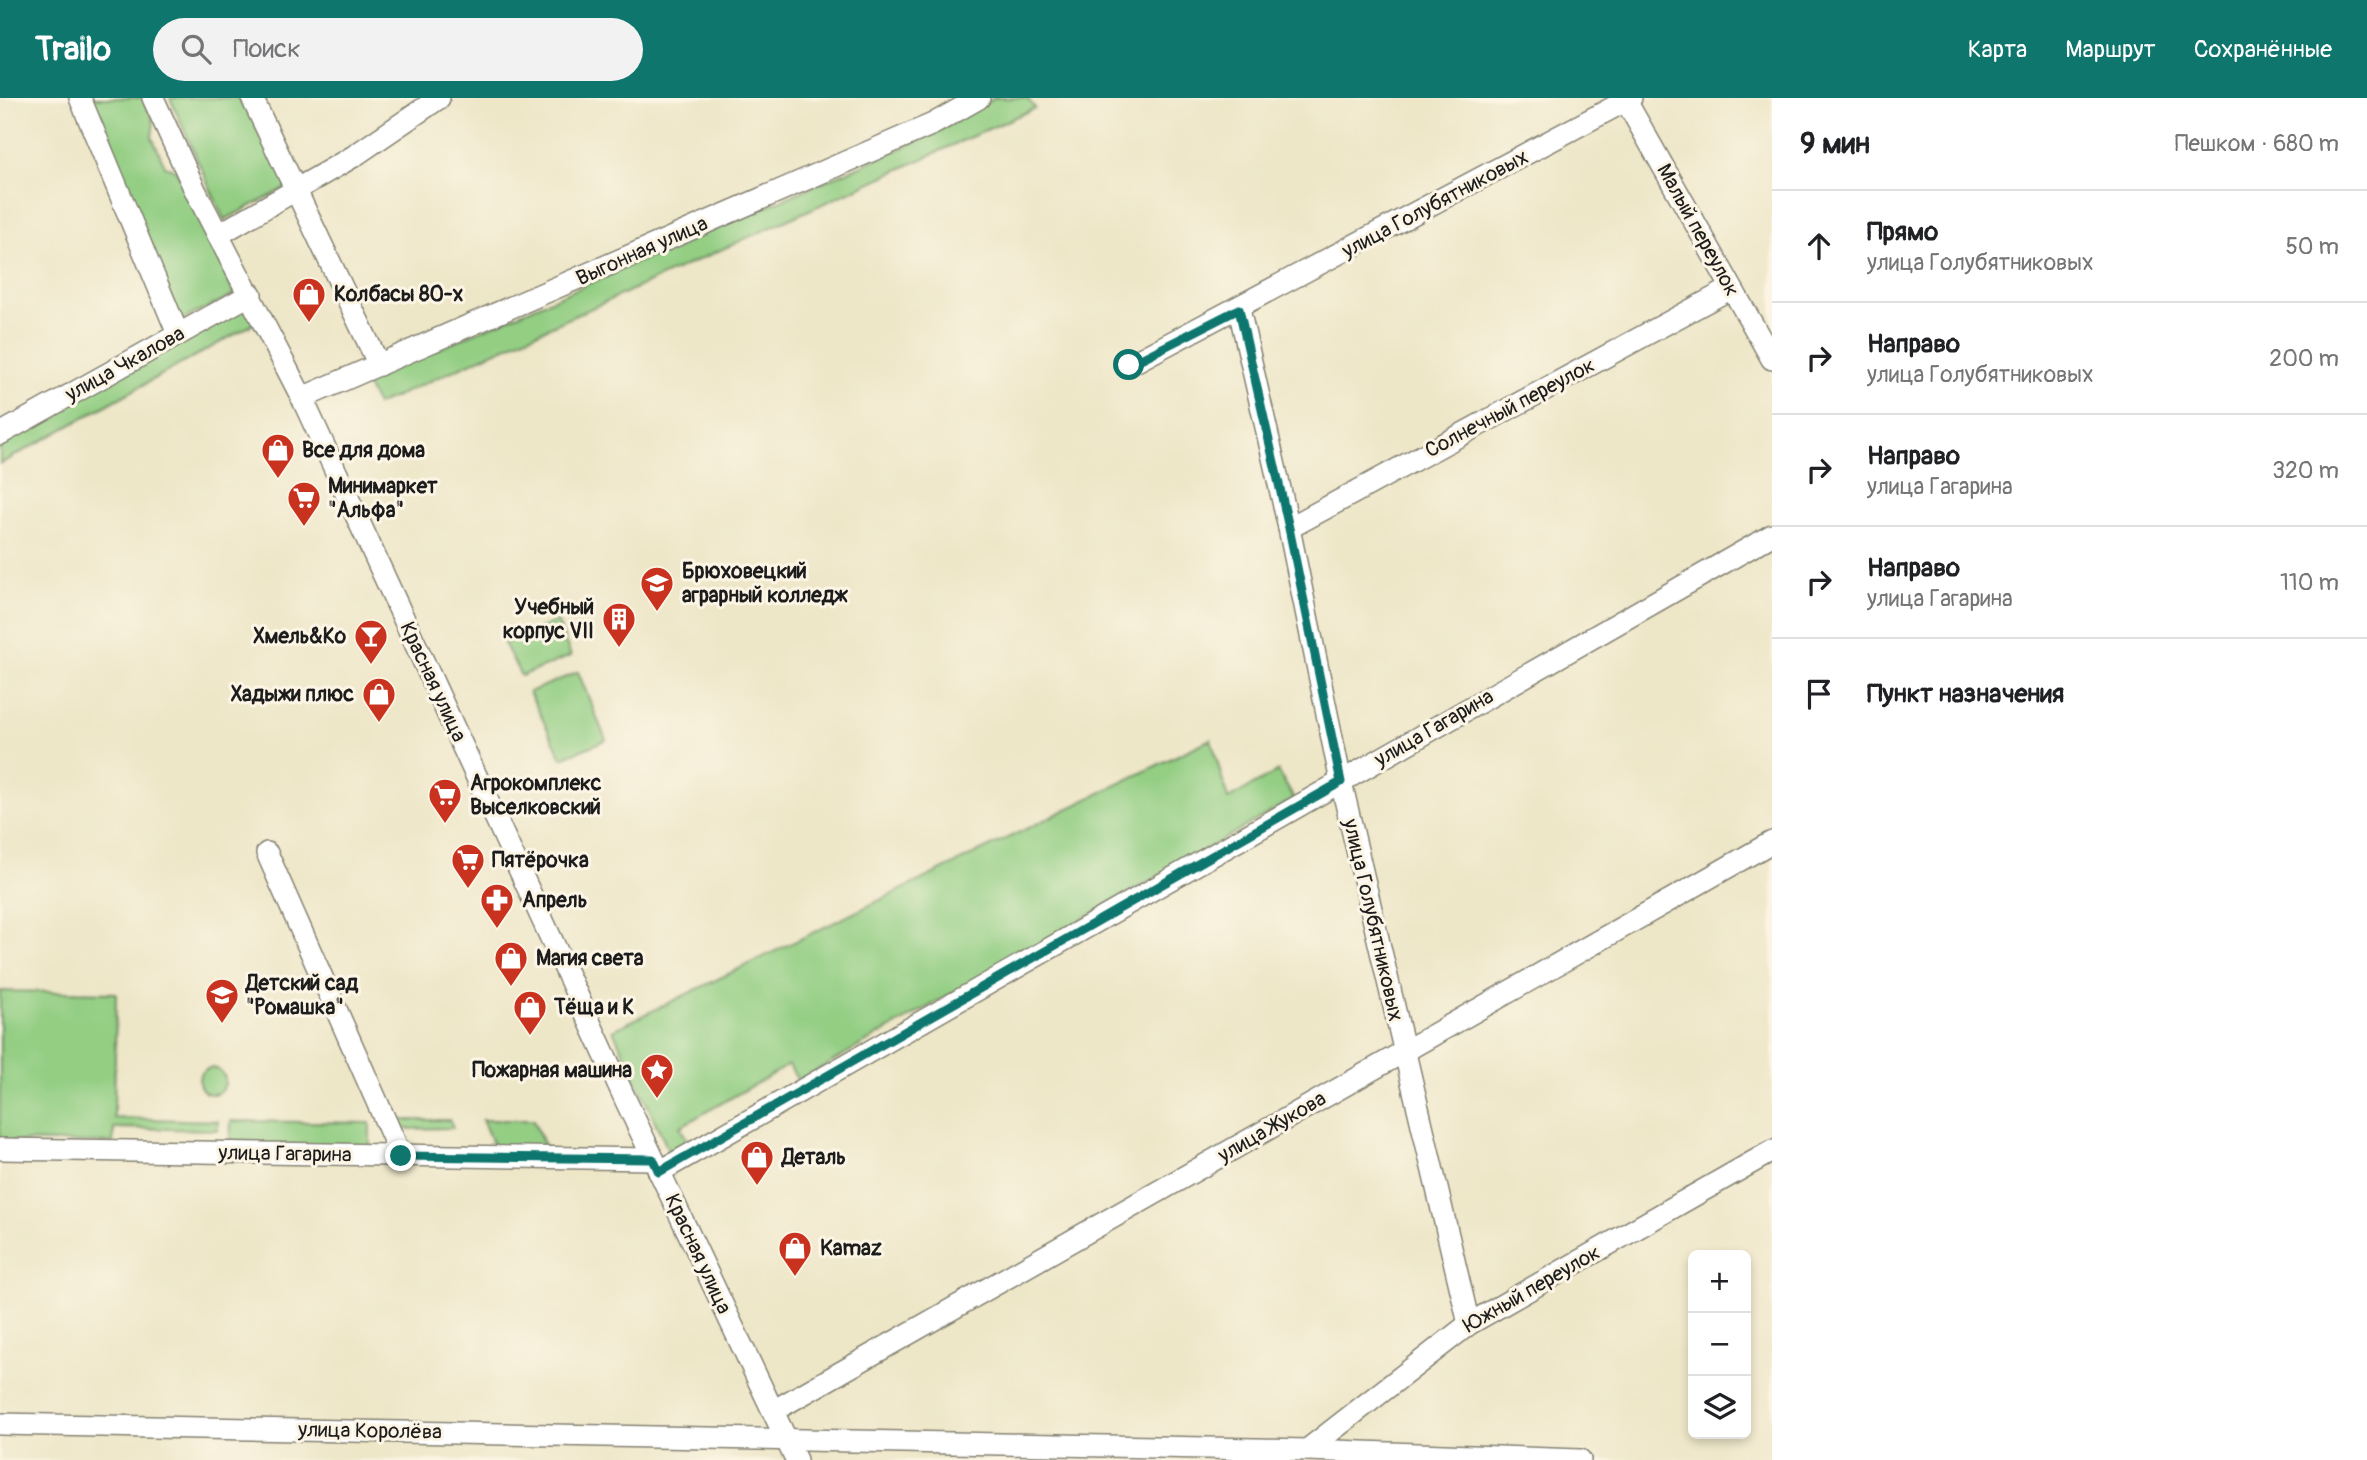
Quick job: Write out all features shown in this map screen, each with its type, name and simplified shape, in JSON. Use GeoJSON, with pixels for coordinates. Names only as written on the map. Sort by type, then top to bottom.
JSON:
{"type":"FeatureCollection","features":[{"type":"Feature","properties":{"kind":"street"},"geometry":{"type":"LineString","coordinates":[[80,98],[178,334]]}},
{"type":"Feature","properties":{"kind":"street","name":"Красная улица"},"geometry":{"type":"LineString","coordinates":[[153,98],[218,235],[251,294],[302,398],[656,1165],[796,1460]]}},
{"type":"Feature","properties":{"kind":"street"},"geometry":{"type":"LineString","coordinates":[[252,98],[379,365]]}},
{"type":"Feature","properties":{"kind":"street"},"geometry":{"type":"LineString","coordinates":[[218,235],[354,156],[439,98]]}},
{"type":"Feature","properties":{"kind":"street","name":"Выгонная улица"},"geometry":{"type":"LineString","coordinates":[[302,398],[933,124],[979,98]]}},
{"type":"Feature","properties":{"kind":"street","name":"Малый переулок"},"geometry":{"type":"LineString","coordinates":[[1629,99],[1730,289],[1772,359]]}},
{"type":"Feature","properties":{"kind":"street","name":"улица Голубятниковых"},"geometry":{"type":"LineString","coordinates":[[1129,365],[1239,309],[1629,99]]}},
{"type":"Feature","properties":{"kind":"street","name":"Солнечный переулок"},"geometry":{"type":"LineString","coordinates":[[1289,528],[1730,289]]}},
{"type":"Feature","properties":{"kind":"street","name":"улица Чкалова"},"geometry":{"type":"LineString","coordinates":[[0,434],[251,294]]}},
{"type":"Feature","properties":{"kind":"street","name":"улица Голубятниковых"},"geometry":{"type":"LineString","coordinates":[[1239,309],[1289,528],[1341,782],[1469,1324]]}},
{"type":"Feature","properties":{"kind":"street","name":"улица Гагарина"},"geometry":{"type":"LineString","coordinates":[[0,1149],[401,1156],[656,1165],[1341,782],[1772,535]]}},
{"type":"Feature","properties":{"kind":"street","name":"улица Жукова"},"geometry":{"type":"LineString","coordinates":[[773,1411],[1772,842]]}},
{"type":"Feature","properties":{"kind":"street"},"geometry":{"type":"LineString","coordinates":[[267,853],[401,1156]]}},
{"type":"Feature","properties":{"kind":"street","name":"Южный переулок"},"geometry":{"type":"LineString","coordinates":[[1307,1450],[1469,1324],[1772,1151]]}},
{"type":"Feature","properties":{"kind":"street","name":"улица Королёва"},"geometry":{"type":"LineString","coordinates":[[0,1424],[1307,1450],[1580,1460]]}},
{"type":"Feature","properties":{"kind":"green space"},"geometry":{"type":"Polygon","coordinates":[[[87,98],[143,98],[154,122],[152,137],[165,166],[176,170],[235,294],[180,321],[87,98]]]}},
{"type":"Feature","properties":{"kind":"green space"},"geometry":{"type":"Polygon","coordinates":[[[170,98],[246,98],[288,187],[224,220],[170,98]]]}},
{"type":"Feature","properties":{"kind":"green space"},"geometry":{"type":"Polygon","coordinates":[[[994,98],[1027,98],[1035,108],[377,405],[364,381],[936,133],[994,98]]]}},
{"type":"Feature","properties":{"kind":"green space"},"geometry":{"type":"Polygon","coordinates":[[[249,303],[257,322],[0,464],[0,441],[249,303]]]}},
{"type":"Feature","properties":{"kind":"green space"},"geometry":{"type":"Polygon","coordinates":[[[557,621],[571,656],[521,676],[504,643],[557,621]]]}},
{"type":"Feature","properties":{"kind":"green space"},"geometry":{"type":"Polygon","coordinates":[[[578,672],[606,740],[562,758],[529,692],[578,672]]]}},
{"type":"Feature","properties":{"kind":"green space"},"geometry":{"type":"Polygon","coordinates":[[[1211,739],[1228,799],[1278,771],[1294,799],[798,1081],[789,1065],[680,1127],[689,1143],[670,1154],[613,1030],[1211,739]]]}},
{"type":"Feature","properties":{"kind":"green space"},"geometry":{"type":"Polygon","coordinates":[[[0,991],[116,993],[114,1118],[218,1121],[218,1130],[114,1128],[113,1143],[0,1141],[0,991]]]}},
{"type":"Feature","properties":{"kind":"green space"},"geometry":{"type":"Polygon","coordinates":[[[212,1068],[222,1071],[225,1081],[222,1091],[212,1094],[202,1091],[199,1081],[202,1071],[212,1068]]]}},
{"type":"Feature","properties":{"kind":"green space"},"geometry":{"type":"Polygon","coordinates":[[[398,1120],[450,1120],[453,1128],[402,1129],[398,1120]]]}},
{"type":"Feature","properties":{"kind":"green space"},"geometry":{"type":"Polygon","coordinates":[[[482,1120],[533,1120],[546,1149],[495,1149],[482,1120]]]}},
{"type":"Feature","properties":{"kind":"green space"},"geometry":{"type":"Polygon","coordinates":[[[231,1121],[370,1123],[370,1148],[230,1146],[231,1121]]]}},
{"type":"Feature","properties":{"kind":"place","name":"Колбасы 80-х"},"geometry":{"type":"Point","coordinates":[309,324]}},
{"type":"Feature","properties":{"kind":"place","name":"Все для дома"},"geometry":{"type":"Point","coordinates":[278,480]}},
{"type":"Feature","properties":{"kind":"place","name":"Минимаркет \"Альфа\""},"geometry":{"type":"Point","coordinates":[304,528]}},
{"type":"Feature","properties":{"kind":"place","name":"Брюховецкий аграрный колледж"},"geometry":{"type":"Point","coordinates":[657,613]}},
{"type":"Feature","properties":{"kind":"place","name":"Учебный корпус VII"},"geometry":{"type":"Point","coordinates":[619,649]}},
{"type":"Feature","properties":{"kind":"place","name":"Хмель&Ко"},"geometry":{"type":"Point","coordinates":[371,666]}},
{"type":"Feature","properties":{"kind":"place","name":"Хадыжи плюс"},"geometry":{"type":"Point","coordinates":[379,724]}},
{"type":"Feature","properties":{"kind":"place","name":"Агрокомплекс Выселковский"},"geometry":{"type":"Point","coordinates":[445,825]}},
{"type":"Feature","properties":{"kind":"place","name":"Пятёрочка"},"geometry":{"type":"Point","coordinates":[468,890]}},
{"type":"Feature","properties":{"kind":"place","name":"Апрель"},"geometry":{"type":"Point","coordinates":[497,930]}},
{"type":"Feature","properties":{"kind":"place","name":"Магия света"},"geometry":{"type":"Point","coordinates":[511,988]}},
{"type":"Feature","properties":{"kind":"place","name":"Детский сад \"Ромашка\""},"geometry":{"type":"Point","coordinates":[222,1025]}},
{"type":"Feature","properties":{"kind":"place","name":"Тёща и К"},"geometry":{"type":"Point","coordinates":[530,1037]}},
{"type":"Feature","properties":{"kind":"place","name":"Пожарная машина"},"geometry":{"type":"Point","coordinates":[657,1100]}},
{"type":"Feature","properties":{"kind":"place","name":"Деталь"},"geometry":{"type":"Point","coordinates":[757,1187]}},
{"type":"Feature","properties":{"kind":"place","name":"Kamaz"},"geometry":{"type":"Point","coordinates":[795,1278]}},
{"type":"Feature","properties":{"kind":"route"},"geometry":{"type":"LineString","coordinates":[[401,1156],[653,1159],[659,1172],[1341,782],[1289,528],[1239,309],[1129,365]]}}]}
